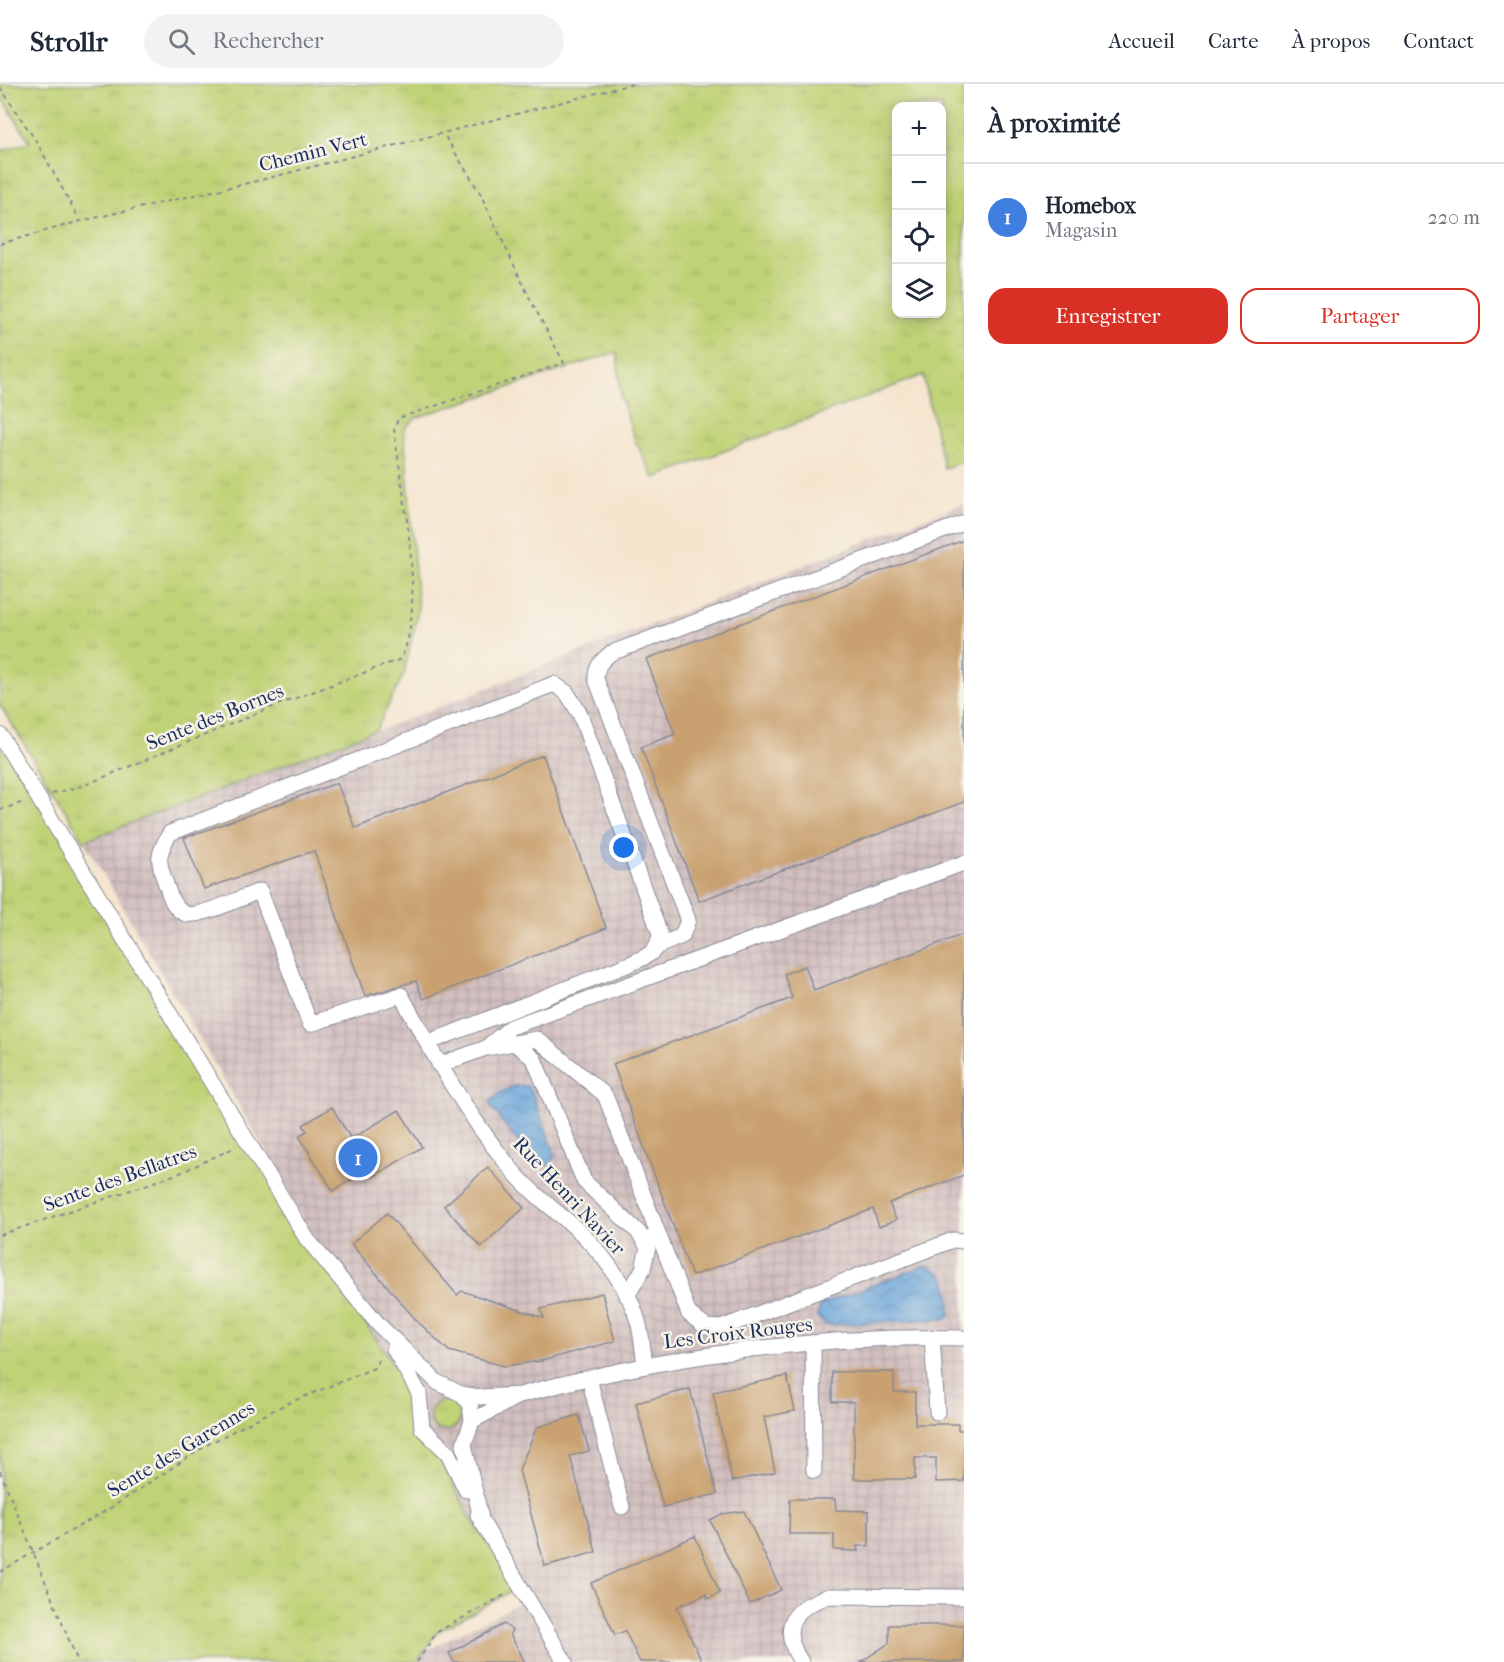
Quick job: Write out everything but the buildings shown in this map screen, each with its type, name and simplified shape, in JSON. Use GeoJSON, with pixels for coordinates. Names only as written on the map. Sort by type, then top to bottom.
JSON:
{"type":"FeatureCollection","features":[{"type":"Feature","properties":{"kind":"street"},"geometry":{"type":"LineString","coordinates":[[427,1043],[632,963],[654,953],[658,946],[682,936],[688,920],[596,679],[596,669],[602,660],[622,649],[964,523]]}},
{"type":"Feature","properties":{"kind":"street","name":"Rue Henri Navier"},"geometry":{"type":"LineString","coordinates":[[645,1365],[639,1324],[627,1296],[607,1263],[572,1225],[539,1200],[475,1122],[439,1065],[401,995],[310,1024],[260,891],[197,914],[185,914],[173,904],[160,867],[159,852],[170,833],[532,690],[554,684],[567,693],[580,714],[660,934],[658,946]]}},
{"type":"Feature","properties":{"kind":"street"},"geometry":{"type":"LineString","coordinates":[[0,735],[307,1239],[379,1325],[433,1379],[470,1404],[465,1452],[482,1523]]}},
{"type":"Feature","properties":{"kind":"street"},"geometry":{"type":"LineString","coordinates":[[486,1048],[511,1027],[964,863]]}},
{"type":"Feature","properties":{"kind":"street"},"geometry":{"type":"LineString","coordinates":[[439,1065],[486,1048],[537,1039],[605,1095],[689,1314],[706,1327],[721,1328],[953,1240],[964,1241]]}},
{"type":"Feature","properties":{"kind":"street"},"geometry":{"type":"LineString","coordinates":[[514,1043],[534,1059],[584,1181],[638,1232],[648,1247]]}},
{"type":"Feature","properties":{"kind":"street"},"geometry":{"type":"LineString","coordinates":[[627,1296],[643,1269],[654,1222]]}},
{"type":"Feature","properties":{"kind":"street"},"geometry":{"type":"LineString","coordinates":[[379,1325],[416,1383],[421,1407],[420,1424],[424,1432],[448,1453],[482,1523],[565,1662]]}},
{"type":"Feature","properties":{"kind":"street"},"geometry":{"type":"LineString","coordinates":[[932,1337],[937,1412]]}},
{"type":"Feature","properties":{"kind":"street","name":"Les Croix Rouges"},"geometry":{"type":"LineString","coordinates":[[455,1392],[479,1397],[520,1395],[645,1365],[813,1344],[932,1337],[964,1338]]}},
{"type":"Feature","properties":{"kind":"street"},"geometry":{"type":"LineString","coordinates":[[813,1344],[814,1471]]}},
{"type":"Feature","properties":{"kind":"street"},"geometry":{"type":"LineString","coordinates":[[589,1378],[622,1507]]}},
{"type":"Feature","properties":{"kind":"street"},"geometry":{"type":"LineString","coordinates":[[421,1407],[432,1393],[455,1392]]}},
{"type":"Feature","properties":{"kind":"street","name":"Les Croix Rouges"},"geometry":{"type":"LineString","coordinates":[[469,1427],[520,1395]]}},
{"type":"Feature","properties":{"kind":"street"},"geometry":{"type":"LineString","coordinates":[[435,1440],[452,1442],[469,1427]]}},
{"type":"Feature","properties":{"kind":"street"},"geometry":{"type":"LineString","coordinates":[[801,1662],[790,1637],[791,1623],[798,1610],[813,1601],[829,1596],[964,1597]]}},
{"type":"Feature","properties":{"kind":"path","name":"Chemin Vert"},"geometry":{"type":"LineString","coordinates":[[0,244],[77,222],[261,180],[632,84]]}},
{"type":"Feature","properties":{"kind":"path"},"geometry":{"type":"LineString","coordinates":[[0,87],[36,141],[78,217]]}},
{"type":"Feature","properties":{"kind":"path","name":"Sente des Bornes"},"geometry":{"type":"LineString","coordinates":[[0,810],[85,785],[272,707],[401,659],[409,643],[412,622],[410,565],[394,428],[399,418],[564,363],[530,299],[480,194],[443,133]]}},
{"type":"Feature","properties":{"kind":"path","name":"Sente des Bellatres"},"geometry":{"type":"LineString","coordinates":[[0,1235],[180,1173],[246,1141]]}},
{"type":"Feature","properties":{"kind":"path","name":"Sente des Garennes"},"geometry":{"type":"LineString","coordinates":[[0,1572],[109,1509],[210,1443],[284,1405],[374,1368],[381,1356],[379,1349]]}},
{"type":"Feature","properties":{"kind":"path"},"geometry":{"type":"LineString","coordinates":[[0,1471],[78,1662]]}},
{"type":"Feature","properties":{"kind":"path"},"geometry":{"type":"LineString","coordinates":[[417,1662],[437,1632],[519,1587]]}},
{"type":"Feature","properties":{"kind":"shaded area"},"geometry":{"type":"Polygon","coordinates":[[[964,503],[964,1662],[404,1662],[517,1604],[248,1121],[84,841],[382,729],[964,503]]]}},
{"type":"Feature","properties":{"kind":"green space"},"geometry":{"type":"Polygon","coordinates":[[[0,84],[964,84],[964,461],[944,468],[923,375],[654,478],[635,440],[621,398],[617,352],[415,418],[404,430],[418,611],[404,674],[376,730],[84,841],[0,705],[0,151],[30,142],[0,95],[0,84]]]}},
{"type":"Feature","properties":{"kind":"green space"},"geometry":{"type":"Polygon","coordinates":[[[0,735],[307,1239],[407,1384],[413,1431],[442,1463],[471,1519],[519,1587],[437,1632],[417,1662],[0,1662],[0,735]]]}},
{"type":"Feature","properties":{"kind":"green space"},"geometry":{"type":"Polygon","coordinates":[[[445,1401],[456,1405],[460,1416],[456,1427],[445,1431],[434,1427],[430,1416],[434,1405],[445,1401]]]}},
{"type":"Feature","properties":{"kind":"water"},"geometry":{"type":"Polygon","coordinates":[[[516,1086],[527,1086],[533,1095],[555,1154],[551,1165],[538,1164],[512,1135],[489,1103],[501,1092],[516,1086]]]}},
{"type":"Feature","properties":{"kind":"water"},"geometry":{"type":"Polygon","coordinates":[[[924,1266],[940,1273],[948,1284],[950,1316],[945,1319],[826,1325],[817,1317],[821,1304],[924,1266]]]}},
{"type":"Feature","properties":{"kind":"place","name":"Homebox"},"geometry":{"type":"Point","coordinates":[358,1158]}}]}
